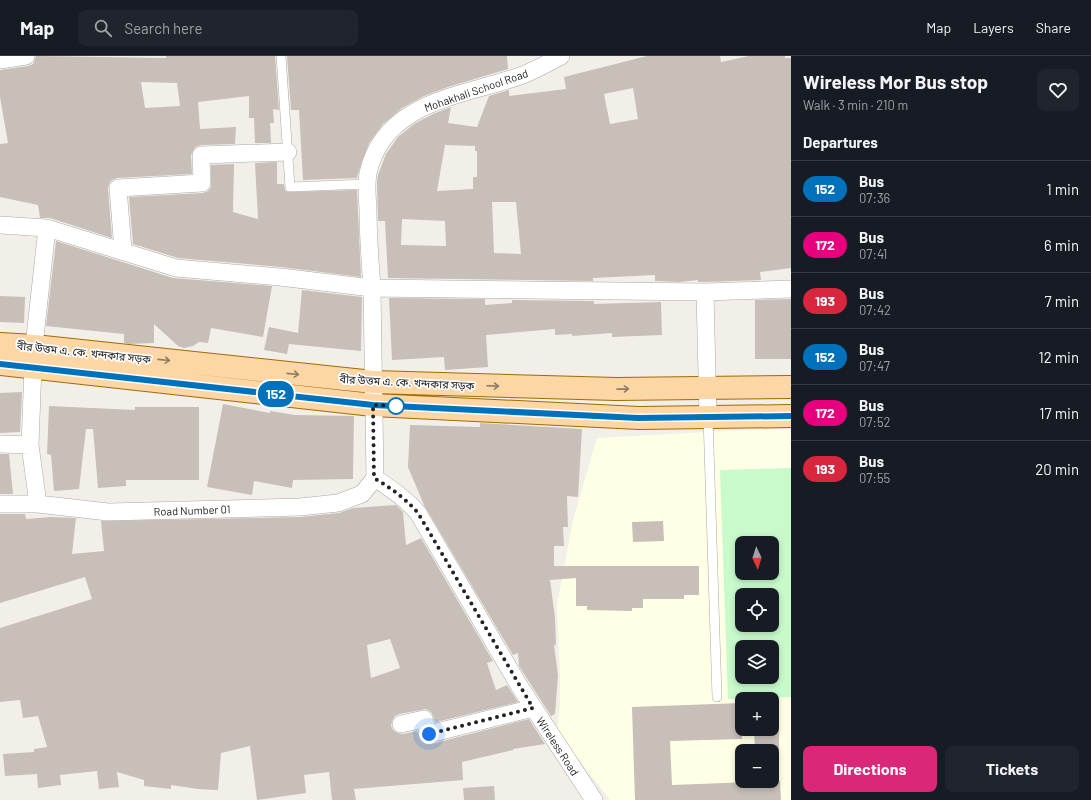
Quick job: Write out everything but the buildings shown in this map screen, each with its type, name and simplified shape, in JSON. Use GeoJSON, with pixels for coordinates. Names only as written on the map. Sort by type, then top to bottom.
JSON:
{"type":"FeatureCollection","features":[{"type":"Feature","properties":{"kind":"main road","name":"বীর উত্তম এ. কে. খন্দকার সড়ক"},"geometry":{"type":"LineString","coordinates":[[0,344],[34,346],[373,382],[616,389],[791,387]]}},
{"type":"Feature","properties":{"kind":"main road","name":"বীর উত্তম এ. কে. খন্দকার সড়ক"},"geometry":{"type":"LineString","coordinates":[[0,364],[373,405],[638,418],[791,416]]}},
{"type":"Feature","properties":{"kind":"street"},"geometry":{"type":"LineString","coordinates":[[0,60],[26,56]]}},
{"type":"Feature","properties":{"kind":"street","name":"Mohakhali School Road"},"geometry":{"type":"LineString","coordinates":[[373,382],[372,288],[368,238],[368,174],[373,158],[382,141],[392,127],[410,114],[428,105],[522,76],[561,56]]}},
{"type":"Feature","properties":{"kind":"street"},"geometry":{"type":"LineString","coordinates":[[123,250],[118,188],[202,183],[201,155],[288,152]]}},
{"type":"Feature","properties":{"kind":"street"},"geometry":{"type":"LineString","coordinates":[[0,225],[47,228],[84,240],[123,250],[176,268],[280,277],[372,288],[705,292],[791,289]]}},
{"type":"Feature","properties":{"kind":"street"},"geometry":{"type":"LineString","coordinates":[[34,346],[47,228]]}},
{"type":"Feature","properties":{"kind":"street"},"geometry":{"type":"LineString","coordinates":[[705,292],[708,418]]}},
{"type":"Feature","properties":{"kind":"street"},"geometry":{"type":"LineString","coordinates":[[33,367],[30,445],[38,504]]}},
{"type":"Feature","properties":{"kind":"street"},"geometry":{"type":"LineString","coordinates":[[373,382],[374,478]]}},
{"type":"Feature","properties":{"kind":"street"},"geometry":{"type":"LineString","coordinates":[[0,444],[30,445]]}},
{"type":"Feature","properties":{"kind":"street","name":"Road Number 01"},"geometry":{"type":"LineString","coordinates":[[0,504],[38,504],[108,512],[300,507],[338,503],[362,494],[374,478]]}},
{"type":"Feature","properties":{"kind":"street","name":"Wireless Road"},"geometry":{"type":"LineString","coordinates":[[374,478],[406,499],[418,513],[533,708],[594,800]]}},
{"type":"Feature","properties":{"kind":"street"},"geometry":{"type":"LineString","coordinates":[[401,724],[424,719],[429,734],[533,708]]}},
{"type":"Feature","properties":{"kind":"lane"},"geometry":{"type":"LineString","coordinates":[[281,56],[290,187],[368,184]]}},
{"type":"Feature","properties":{"kind":"lane"},"geometry":{"type":"LineString","coordinates":[[708,418],[718,697]]}},
{"type":"Feature","properties":{"kind":"shaded area"},"geometry":{"type":"Polygon","coordinates":[[[791,429],[791,800],[610,800],[557,731],[560,704],[560,675],[557,605],[573,520],[597,438],[791,429]]]}},
{"type":"Feature","properties":{"kind":"green space"},"geometry":{"type":"Polygon","coordinates":[[[791,468],[791,697],[779,697],[779,692],[735,692],[735,699],[728,699],[720,470],[791,468]]]}},
{"type":"Feature","properties":{"kind":"bus line","name":"152"},"geometry":{"type":"LineString","coordinates":[[0,364],[373,405],[638,418],[791,416]]}},
{"type":"Feature","properties":{"kind":"route"},"geometry":{"type":"LineString","coordinates":[[396,406],[404,406],[373,405],[374,478],[406,499],[418,513],[533,708],[429,734]]}}]}
